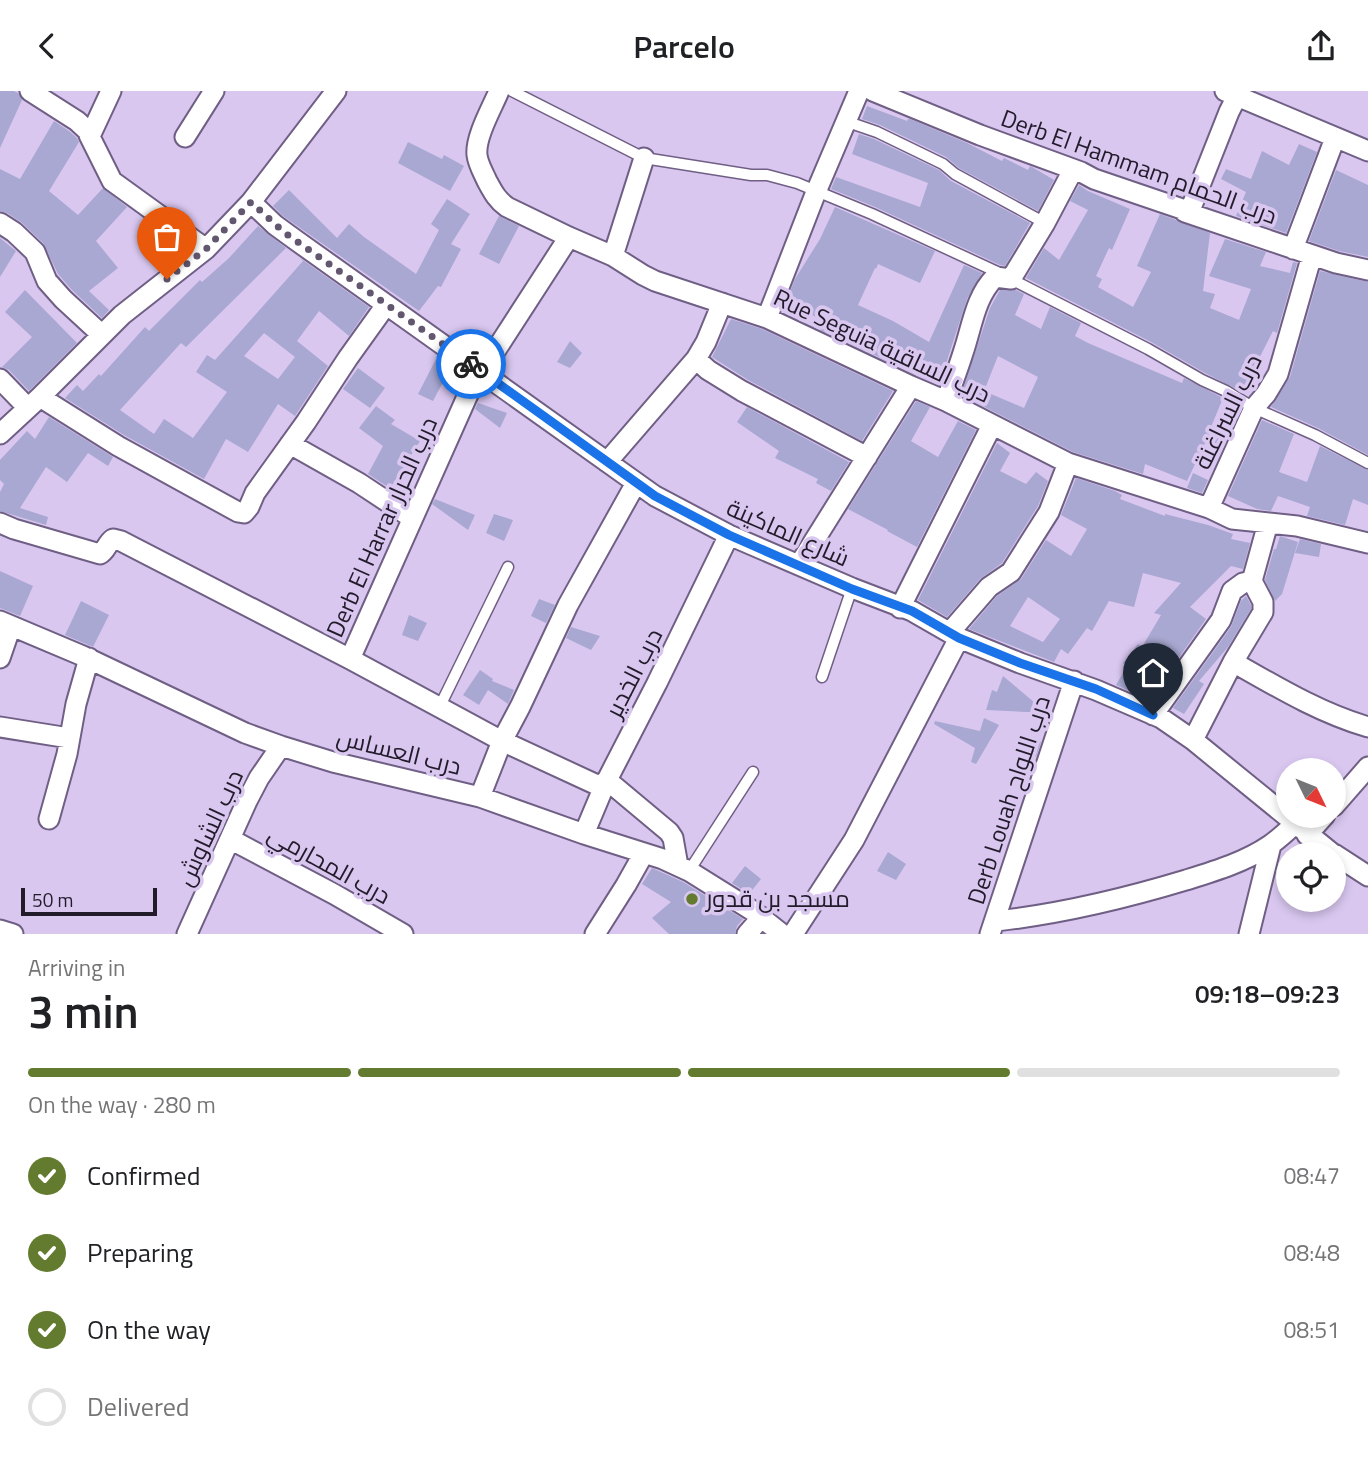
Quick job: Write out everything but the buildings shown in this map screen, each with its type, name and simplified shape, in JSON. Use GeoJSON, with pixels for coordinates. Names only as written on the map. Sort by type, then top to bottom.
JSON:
{"type":"FeatureCollection","features":[{"type":"Feature","properties":{"kind":"street"},"geometry":{"type":"LineString","coordinates":[[30,91],[77,121],[92,134]]}},
{"type":"Feature","properties":{"kind":"street"},"geometry":{"type":"LineString","coordinates":[[111,91],[92,134],[89,135],[112,181],[206,249]]}},
{"type":"Feature","properties":{"kind":"street"},"geometry":{"type":"LineString","coordinates":[[185,137],[214,91]]}},
{"type":"Feature","properties":{"kind":"street"},"geometry":{"type":"LineString","coordinates":[[0,434],[122,315],[206,249],[251,202],[336,91]]}},
{"type":"Feature","properties":{"kind":"street","name":"Rue Seguia درب الساقية"},"geometry":{"type":"LineString","coordinates":[[499,91],[480,134],[477,158],[498,200],[507,207],[613,256],[655,281],[767,318],[946,401],[1068,463],[1209,508],[1232,519],[1297,526],[1368,543]]}},
{"type":"Feature","properties":{"kind":"street"},"geometry":{"type":"LineString","coordinates":[[767,318],[857,92]]}},
{"type":"Feature","properties":{"kind":"street","name":"Derb El Hammam درب الحمام"},"geometry":{"type":"LineString","coordinates":[[857,92],[1185,212],[1336,263],[1368,270]]}},
{"type":"Feature","properties":{"kind":"street"},"geometry":{"type":"LineString","coordinates":[[1185,210],[1191,208],[1229,112],[1231,94],[1368,151]]}},
{"type":"Feature","properties":{"kind":"street","name":"درب السراغنة"},"geometry":{"type":"LineString","coordinates":[[1209,508],[1254,408],[1278,374],[1302,252],[1335,138]]}},
{"type":"Feature","properties":{"kind":"street"},"geometry":{"type":"LineString","coordinates":[[613,256],[644,158]]}},
{"type":"Feature","properties":{"kind":"street"},"geometry":{"type":"LineString","coordinates":[[946,401],[964,353],[976,307],[995,277],[1011,279],[1073,170]]}},
{"type":"Feature","properties":{"kind":"street","name":"شارع الماكينة"},"geometry":{"type":"LineString","coordinates":[[251,202],[285,233],[655,496],[729,535],[919,615],[955,635],[1161,718],[1193,740],[1318,842]]}},
{"type":"Feature","properties":{"kind":"street"},"geometry":{"type":"LineString","coordinates":[[0,223],[15,232],[34,252],[47,281],[102,335]]}},
{"type":"Feature","properties":{"kind":"street","name":"Derb El Harrar درب الحرار"},"geometry":{"type":"LineString","coordinates":[[350,659],[461,408],[481,371],[496,352],[569,237]]}},
{"type":"Feature","properties":{"kind":"street"},"geometry":{"type":"LineString","coordinates":[[607,462],[696,359],[722,303]]}},
{"type":"Feature","properties":{"kind":"street"},"geometry":{"type":"LineString","coordinates":[[0,379],[34,403],[244,513],[255,493],[386,306]]}},
{"type":"Feature","properties":{"kind":"street"},"geometry":{"type":"LineString","coordinates":[[696,359],[708,370],[742,391],[867,457]]}},
{"type":"Feature","properties":{"kind":"street"},"geometry":{"type":"LineString","coordinates":[[799,565],[911,386]]}},
{"type":"Feature","properties":{"kind":"street"},"geometry":{"type":"LineString","coordinates":[[900,608],[992,425]]}},
{"type":"Feature","properties":{"kind":"street"},"geometry":{"type":"LineString","coordinates":[[290,444],[349,477],[412,519]]}},
{"type":"Feature","properties":{"kind":"street"},"geometry":{"type":"LineString","coordinates":[[793,934],[854,840],[955,635],[989,587],[1011,572],[1049,512],[1068,463]]}},
{"type":"Feature","properties":{"kind":"street"},"geometry":{"type":"LineString","coordinates":[[480,797],[502,741],[568,605],[636,483]]}},
{"type":"Feature","properties":{"kind":"street"},"geometry":{"type":"LineString","coordinates":[[0,523],[100,554],[109,542],[116,539],[350,659],[502,741],[595,784],[614,786],[622,790],[669,832],[683,869]]}},
{"type":"Feature","properties":{"kind":"street"},"geometry":{"type":"LineString","coordinates":[[1193,740],[1233,662],[1263,612],[1263,602],[1252,582],[1268,523]]}},
{"type":"Feature","properties":{"kind":"street","name":"درب الخدير"},"geometry":{"type":"LineString","coordinates":[[584,834],[604,784],[729,535]]}},
{"type":"Feature","properties":{"kind":"street"},"geometry":{"type":"LineString","coordinates":[[1153,715],[1221,620],[1232,591],[1236,586],[1252,582]]}},
{"type":"Feature","properties":{"kind":"street"},"geometry":{"type":"LineString","coordinates":[[0,658],[5,624]]}},
{"type":"Feature","properties":{"kind":"street","name":"درب العساس"},"geometry":{"type":"LineString","coordinates":[[5,624],[89,658],[228,725],[281,746],[333,762],[480,797],[644,853],[683,869],[762,917],[782,934]]}},
{"type":"Feature","properties":{"kind":"street"},"geometry":{"type":"LineString","coordinates":[[48,819],[67,754],[89,658]]}},
{"type":"Feature","properties":{"kind":"street"},"geometry":{"type":"LineString","coordinates":[[1233,662],[1318,709],[1368,727]]}},
{"type":"Feature","properties":{"kind":"street","name":"Derb Louah درب اللواح"},"geometry":{"type":"LineString","coordinates":[[993,928],[1073,681]]}},
{"type":"Feature","properties":{"kind":"street"},"geometry":{"type":"LineString","coordinates":[[0,727],[69,738]]}},
{"type":"Feature","properties":{"kind":"street","name":"درب الشاوش"},"geometry":{"type":"LineString","coordinates":[[187,934],[253,790],[281,746]]}},
{"type":"Feature","properties":{"kind":"street"},"geometry":{"type":"LineString","coordinates":[[1346,792],[1368,767]]}},
{"type":"Feature","properties":{"kind":"street"},"geometry":{"type":"LineString","coordinates":[[993,928],[1149,891],[1242,861],[1301,829]]}},
{"type":"Feature","properties":{"kind":"street","name":"درب المحارمي"},"geometry":{"type":"LineString","coordinates":[[230,839],[403,934]]}},
{"type":"Feature","properties":{"kind":"street"},"geometry":{"type":"LineString","coordinates":[[1249,934],[1271,845]]}},
{"type":"Feature","properties":{"kind":"street"},"geometry":{"type":"LineString","coordinates":[[595,934],[644,853]]}},
{"type":"Feature","properties":{"kind":"street","name":"شارع الماكينة"},"geometry":{"type":"LineString","coordinates":[[1346,862],[1368,876]]}},
{"type":"Feature","properties":{"kind":"street"},"geometry":{"type":"LineString","coordinates":[[747,934],[762,917]]}},
{"type":"Feature","properties":{"kind":"street"},"geometry":{"type":"LineString","coordinates":[[0,930],[13,934]]}},
{"type":"Feature","properties":{"kind":"lane"},"geometry":{"type":"LineString","coordinates":[[512,91],[644,158],[751,175],[767,175],[797,183],[872,214],[1011,279],[1148,349],[1254,408],[1315,435],[1368,463]]}},
{"type":"Feature","properties":{"kind":"lane"},"geometry":{"type":"LineString","coordinates":[[845,121],[877,132],[936,160],[955,174],[1045,223]]}},
{"type":"Feature","properties":{"kind":"lane"},"geometry":{"type":"LineString","coordinates":[[439,708],[508,567]]}},
{"type":"Feature","properties":{"kind":"lane"},"geometry":{"type":"LineString","coordinates":[[822,677],[852,589]]}},
{"type":"Feature","properties":{"kind":"lane"},"geometry":{"type":"LineString","coordinates":[[683,869],[753,772]]}},
{"type":"Feature","properties":{"kind":"way so far"},"geometry":{"type":"LineString","coordinates":[[167,279],[206,249],[251,202],[285,233],[471,364]]}},
{"type":"Feature","properties":{"kind":"place","name":"مسجد بن قدور"},"geometry":{"type":"Point","coordinates":[692,899]}},
{"type":"Feature","properties":{"kind":"route"},"geometry":{"type":"LineString","coordinates":[[471,364],[655,496],[729,535],[852,589],[912,611],[959,638],[1020,663],[1096,689],[1153,715]]}}]}
